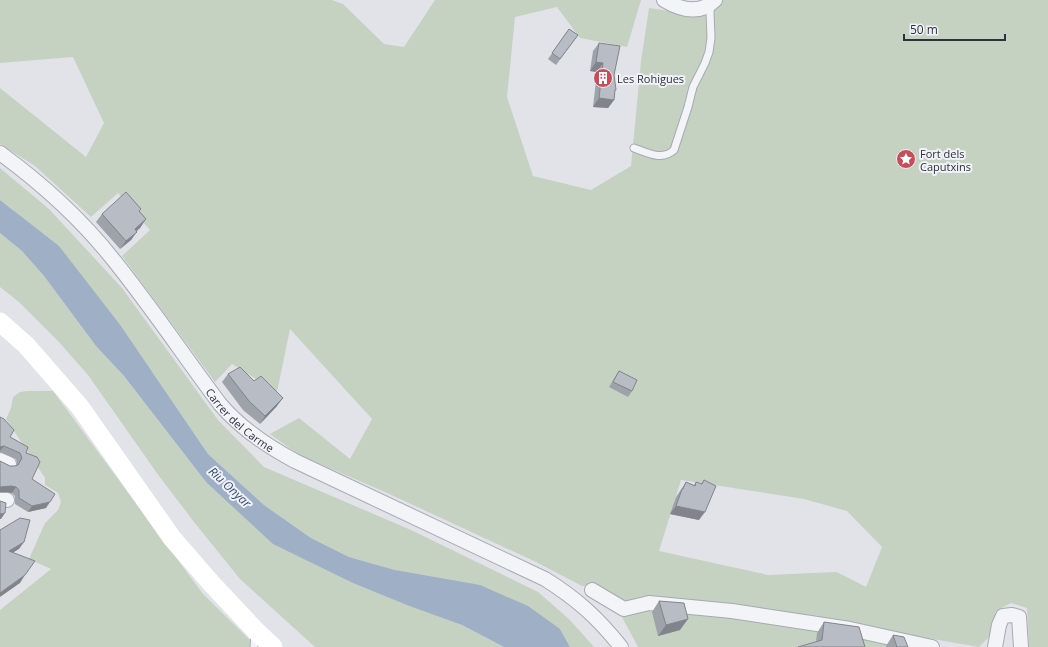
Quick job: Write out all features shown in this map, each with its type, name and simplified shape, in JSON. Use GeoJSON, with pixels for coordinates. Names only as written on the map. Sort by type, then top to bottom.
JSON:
{"type":"FeatureCollection","features":[{"type":"Feature","properties":{"kind":"main road"},"geometry":{"type":"LineString","coordinates":[[0,322],[26,345],[80,407],[172,538],[211,583],[255,639],[273,647]]}},
{"type":"Feature","properties":{"kind":"street"},"geometry":{"type":"LineString","coordinates":[[664,0],[675,6],[692,10],[713,2]]}},
{"type":"Feature","properties":{"kind":"street","name":"Carrer del Carme"},"geometry":{"type":"LineString","coordinates":[[0,152],[51,194],[111,257],[220,404],[241,426],[276,451],[295,461],[533,574],[557,587],[589,611],[606,628],[621,647]]}},
{"type":"Feature","properties":{"kind":"street"},"geometry":{"type":"LineString","coordinates":[[592,590],[624,609],[649,603],[732,611],[850,629],[932,647]]}},
{"type":"Feature","properties":{"kind":"street"},"geometry":{"type":"LineString","coordinates":[[995,647],[999,625],[1003,616],[1012,615],[1019,617],[1021,647]]}},
{"type":"Feature","properties":{"kind":"lane"},"geometry":{"type":"LineString","coordinates":[[634,148],[660,156],[669,154],[674,150],[693,86],[709,52],[711,38],[710,12],[713,2]]}},
{"type":"Feature","properties":{"kind":"green space"},"geometry":{"type":"Polygon","coordinates":[[[0,0],[332,0],[343,4],[384,44],[404,47],[435,0],[641,0],[627,47],[580,38],[557,7],[515,17],[507,97],[533,176],[591,190],[631,166],[641,61],[649,8],[700,15],[716,10],[721,0],[1048,0],[1048,647],[1029,647],[1027,608],[1011,603],[996,611],[989,637],[979,647],[754,608],[624,605],[591,586],[582,586],[536,562],[385,492],[299,455],[270,434],[299,418],[350,459],[372,419],[290,329],[277,392],[232,364],[215,382],[122,256],[150,230],[118,193],[91,217],[35,166],[0,144],[0,88],[86,157],[104,123],[73,57],[0,63],[0,0]],[[681,480],[659,551],[768,575],[837,572],[866,587],[882,547],[847,511],[804,499],[681,480]]]}},
{"type":"Feature","properties":{"kind":"green space"},"geometry":{"type":"Polygon","coordinates":[[[0,168],[49,209],[122,288],[218,420],[264,467],[411,530],[538,592],[569,619],[594,647],[570,647],[560,629],[395,570],[349,557],[311,538],[264,505],[208,454],[121,326],[12,209],[0,200],[0,168]]]}},
{"type":"Feature","properties":{"kind":"green space"},"geometry":{"type":"Polygon","coordinates":[[[0,233],[22,251],[44,276],[96,346],[124,376],[206,482],[504,647],[315,647],[240,579],[159,476],[88,375],[57,340],[19,302],[0,287],[0,233]]]}},
{"type":"Feature","properties":{"kind":"green space"},"geometry":{"type":"Polygon","coordinates":[[[53,391],[203,594],[257,647],[0,647],[0,610],[51,569],[29,559],[45,523],[58,510],[61,502],[58,493],[45,485],[45,478],[6,419],[11,408],[13,397],[20,392],[53,391]]]}},
{"type":"Feature","properties":{"kind":"green space"},"geometry":{"type":"Polygon","coordinates":[[[651,607],[851,632],[913,647],[638,647],[622,617],[651,607]]]}},
{"type":"Feature","properties":{"kind":"water","name":"Riu Onyar"},"geometry":{"type":"Polygon","coordinates":[[[0,200],[59,246],[121,326],[208,454],[264,505],[311,538],[349,557],[395,570],[480,585],[528,606],[560,629],[570,647],[504,647],[462,625],[353,583],[273,544],[206,482],[124,376],[96,346],[44,276],[22,251],[0,233],[0,200]]]}},
{"type":"Feature","properties":{"kind":"building"},"geometry":{"type":"Polygon","coordinates":[[[569,29],[578,35],[560,59],[552,53],[569,29]]]}},
{"type":"Feature","properties":{"kind":"building"},"geometry":{"type":"Polygon","coordinates":[[[599,43],[620,46],[614,75],[616,90],[614,100],[599,98],[603,63],[596,62],[599,43]]]}},
{"type":"Feature","properties":{"kind":"building"},"geometry":{"type":"Polygon","coordinates":[[[126,192],[141,209],[139,211],[146,219],[135,229],[137,232],[126,241],[102,214],[126,192]]]}},
{"type":"Feature","properties":{"kind":"building"},"geometry":{"type":"Polygon","coordinates":[[[240,367],[254,381],[261,376],[283,398],[265,416],[249,401],[228,374],[240,367]]]}},
{"type":"Feature","properties":{"kind":"building"},"geometry":{"type":"Polygon","coordinates":[[[619,371],[637,380],[632,391],[613,382],[619,371]]]}},
{"type":"Feature","properties":{"kind":"building"},"geometry":{"type":"Polygon","coordinates":[[[0,417],[4,419],[14,430],[10,437],[28,447],[26,453],[37,457],[40,462],[32,479],[55,494],[50,502],[32,506],[19,498],[19,490],[16,487],[0,487],[0,461],[10,466],[14,466],[18,465],[22,458],[20,453],[4,446],[0,447],[0,417]]]}},
{"type":"Feature","properties":{"kind":"building"},"geometry":{"type":"Polygon","coordinates":[[[704,480],[716,486],[705,512],[676,506],[686,482],[695,486],[696,482],[702,484],[704,480]]]}},
{"type":"Feature","properties":{"kind":"building"},"geometry":{"type":"Polygon","coordinates":[[[0,501],[6,503],[5,513],[0,514],[0,501]]]}},
{"type":"Feature","properties":{"kind":"building"},"geometry":{"type":"Polygon","coordinates":[[[20,518],[30,520],[24,542],[9,551],[35,561],[25,575],[0,593],[0,530],[20,518]]]}},
{"type":"Feature","properties":{"kind":"building"},"geometry":{"type":"Polygon","coordinates":[[[659,601],[684,603],[688,619],[666,625],[659,601]]]}},
{"type":"Feature","properties":{"kind":"building"},"geometry":{"type":"Polygon","coordinates":[[[824,622],[859,627],[865,647],[798,647],[822,640],[824,622]]]}},
{"type":"Feature","properties":{"kind":"building"},"geometry":{"type":"Polygon","coordinates":[[[893,635],[904,637],[908,647],[897,647],[893,635]]]}},
{"type":"Feature","properties":{"kind":"place","name":"Les Rohigues"},"geometry":{"type":"Point","coordinates":[603,78]}},
{"type":"Feature","properties":{"kind":"place","name":"Fort dels Caputxins"},"geometry":{"type":"Point","coordinates":[906,159]}}]}
